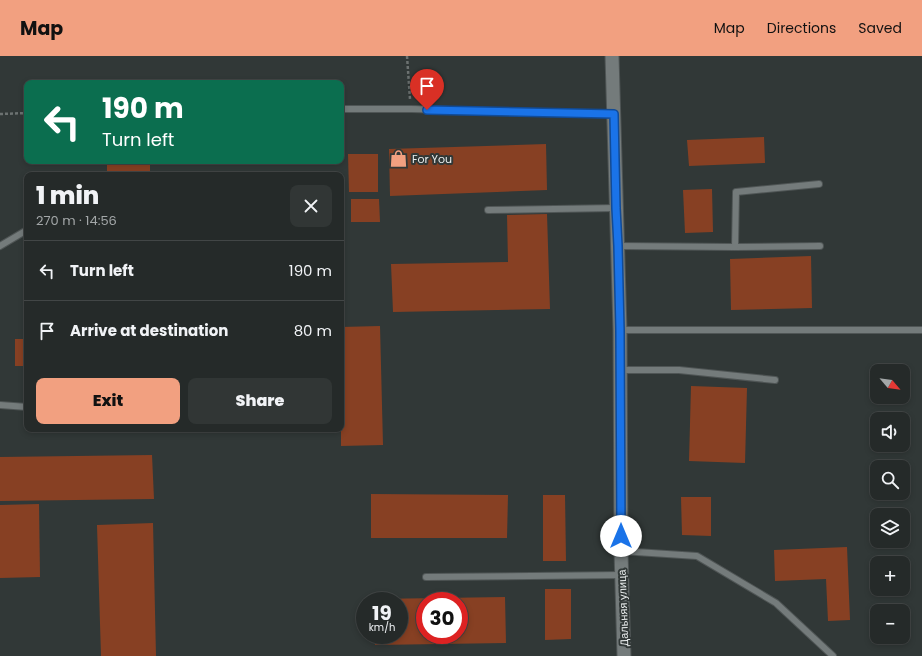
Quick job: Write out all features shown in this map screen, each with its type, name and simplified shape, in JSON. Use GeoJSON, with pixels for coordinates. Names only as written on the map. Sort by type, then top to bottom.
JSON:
{"type":"FeatureCollection","features":[{"type":"Feature","properties":{"kind":"street","name":"Дальняя улица"},"geometry":{"type":"LineString","coordinates":[[612,56],[620,330],[621,551],[624,656]]}},
{"type":"Feature","properties":{"kind":"lane"},"geometry":{"type":"LineString","coordinates":[[344,109],[411,109],[614,114]]}},
{"type":"Feature","properties":{"kind":"lane"},"geometry":{"type":"LineString","coordinates":[[735,246],[736,192],[819,184]]}},
{"type":"Feature","properties":{"kind":"lane"},"geometry":{"type":"LineString","coordinates":[[488,210],[616,208]]}},
{"type":"Feature","properties":{"kind":"lane"},"geometry":{"type":"LineString","coordinates":[[0,246],[24,232]]}},
{"type":"Feature","properties":{"kind":"lane"},"geometry":{"type":"LineString","coordinates":[[618,246],[820,246]]}},
{"type":"Feature","properties":{"kind":"lane"},"geometry":{"type":"LineString","coordinates":[[620,330],[922,330]]}},
{"type":"Feature","properties":{"kind":"lane"},"geometry":{"type":"LineString","coordinates":[[620,370],[679,370],[775,380]]}},
{"type":"Feature","properties":{"kind":"lane"},"geometry":{"type":"LineString","coordinates":[[0,405],[24,407]]}},
{"type":"Feature","properties":{"kind":"lane"},"geometry":{"type":"LineString","coordinates":[[621,551],[698,556],[776,603],[833,656]]}},
{"type":"Feature","properties":{"kind":"lane"},"geometry":{"type":"LineString","coordinates":[[426,577],[622,575]]}},
{"type":"Feature","properties":{"kind":"path"},"geometry":{"type":"LineString","coordinates":[[407,56],[411,109]]}},
{"type":"Feature","properties":{"kind":"path"},"geometry":{"type":"LineString","coordinates":[[0,114],[24,113]]}},
{"type":"Feature","properties":{"kind":"building"},"geometry":{"type":"Polygon","coordinates":[[[764,137],[765,163],[689,166],[687,140],[764,137]]]}},
{"type":"Feature","properties":{"kind":"building"},"geometry":{"type":"Polygon","coordinates":[[[546,144],[547,190],[390,196],[389,149],[546,144]]]}},
{"type":"Feature","properties":{"kind":"building"},"geometry":{"type":"Polygon","coordinates":[[[348,154],[378,154],[378,192],[349,192],[348,154]]]}},
{"type":"Feature","properties":{"kind":"building"},"geometry":{"type":"Polygon","coordinates":[[[107,164],[150,164],[150,172],[107,172],[107,164]]]}},
{"type":"Feature","properties":{"kind":"building"},"geometry":{"type":"Polygon","coordinates":[[[712,189],[713,232],[685,233],[683,190],[712,189]]]}},
{"type":"Feature","properties":{"kind":"building"},"geometry":{"type":"Polygon","coordinates":[[[351,199],[379,199],[380,222],[351,222],[351,199]]]}},
{"type":"Feature","properties":{"kind":"building"},"geometry":{"type":"Polygon","coordinates":[[[547,214],[550,309],[393,312],[391,264],[508,262],[507,215],[547,214]]]}},
{"type":"Feature","properties":{"kind":"building"},"geometry":{"type":"Polygon","coordinates":[[[811,256],[812,308],[731,310],[730,259],[811,256]]]}},
{"type":"Feature","properties":{"kind":"building"},"geometry":{"type":"Polygon","coordinates":[[[380,326],[383,445],[341,446],[341,432],[344,432],[344,327],[380,326]]]}},
{"type":"Feature","properties":{"kind":"building"},"geometry":{"type":"Polygon","coordinates":[[[15,339],[24,339],[24,366],[15,366],[15,339]]]}},
{"type":"Feature","properties":{"kind":"building"},"geometry":{"type":"Polygon","coordinates":[[[691,386],[747,388],[745,463],[689,461],[691,386]]]}},
{"type":"Feature","properties":{"kind":"building"},"geometry":{"type":"Polygon","coordinates":[[[152,455],[154,499],[0,501],[0,457],[152,455]]]}},
{"type":"Feature","properties":{"kind":"building"},"geometry":{"type":"Polygon","coordinates":[[[371,494],[508,495],[507,538],[371,538],[371,494]]]}},
{"type":"Feature","properties":{"kind":"building"},"geometry":{"type":"Polygon","coordinates":[[[543,495],[565,495],[566,561],[543,561],[543,495]]]}},
{"type":"Feature","properties":{"kind":"building"},"geometry":{"type":"Polygon","coordinates":[[[681,497],[711,497],[711,536],[682,535],[681,497]]]}},
{"type":"Feature","properties":{"kind":"building"},"geometry":{"type":"Polygon","coordinates":[[[39,504],[40,577],[0,578],[0,505],[39,504]]]}},
{"type":"Feature","properties":{"kind":"building"},"geometry":{"type":"Polygon","coordinates":[[[153,523],[156,656],[101,656],[97,525],[153,523]]]}},
{"type":"Feature","properties":{"kind":"building"},"geometry":{"type":"Polygon","coordinates":[[[847,547],[850,620],[828,621],[826,579],[775,581],[774,550],[847,547]]]}},
{"type":"Feature","properties":{"kind":"building"},"geometry":{"type":"Polygon","coordinates":[[[545,589],[571,589],[571,639],[545,640],[545,589]]]}},
{"type":"Feature","properties":{"kind":"building"},"geometry":{"type":"Polygon","coordinates":[[[505,597],[506,643],[468,644],[468,598],[505,597]]]}},
{"type":"Feature","properties":{"kind":"building"},"geometry":{"type":"Polygon","coordinates":[[[408,598],[416,598],[416,644],[440,644],[375,645],[408,644],[408,598]]]}},
{"type":"Feature","properties":{"kind":"place","name":"For You"},"geometry":{"type":"Point","coordinates":[399,159]}},
{"type":"Feature","properties":{"kind":"route"},"geometry":{"type":"LineString","coordinates":[[427,110],[614,114],[620,330],[621,536]]}}]}
